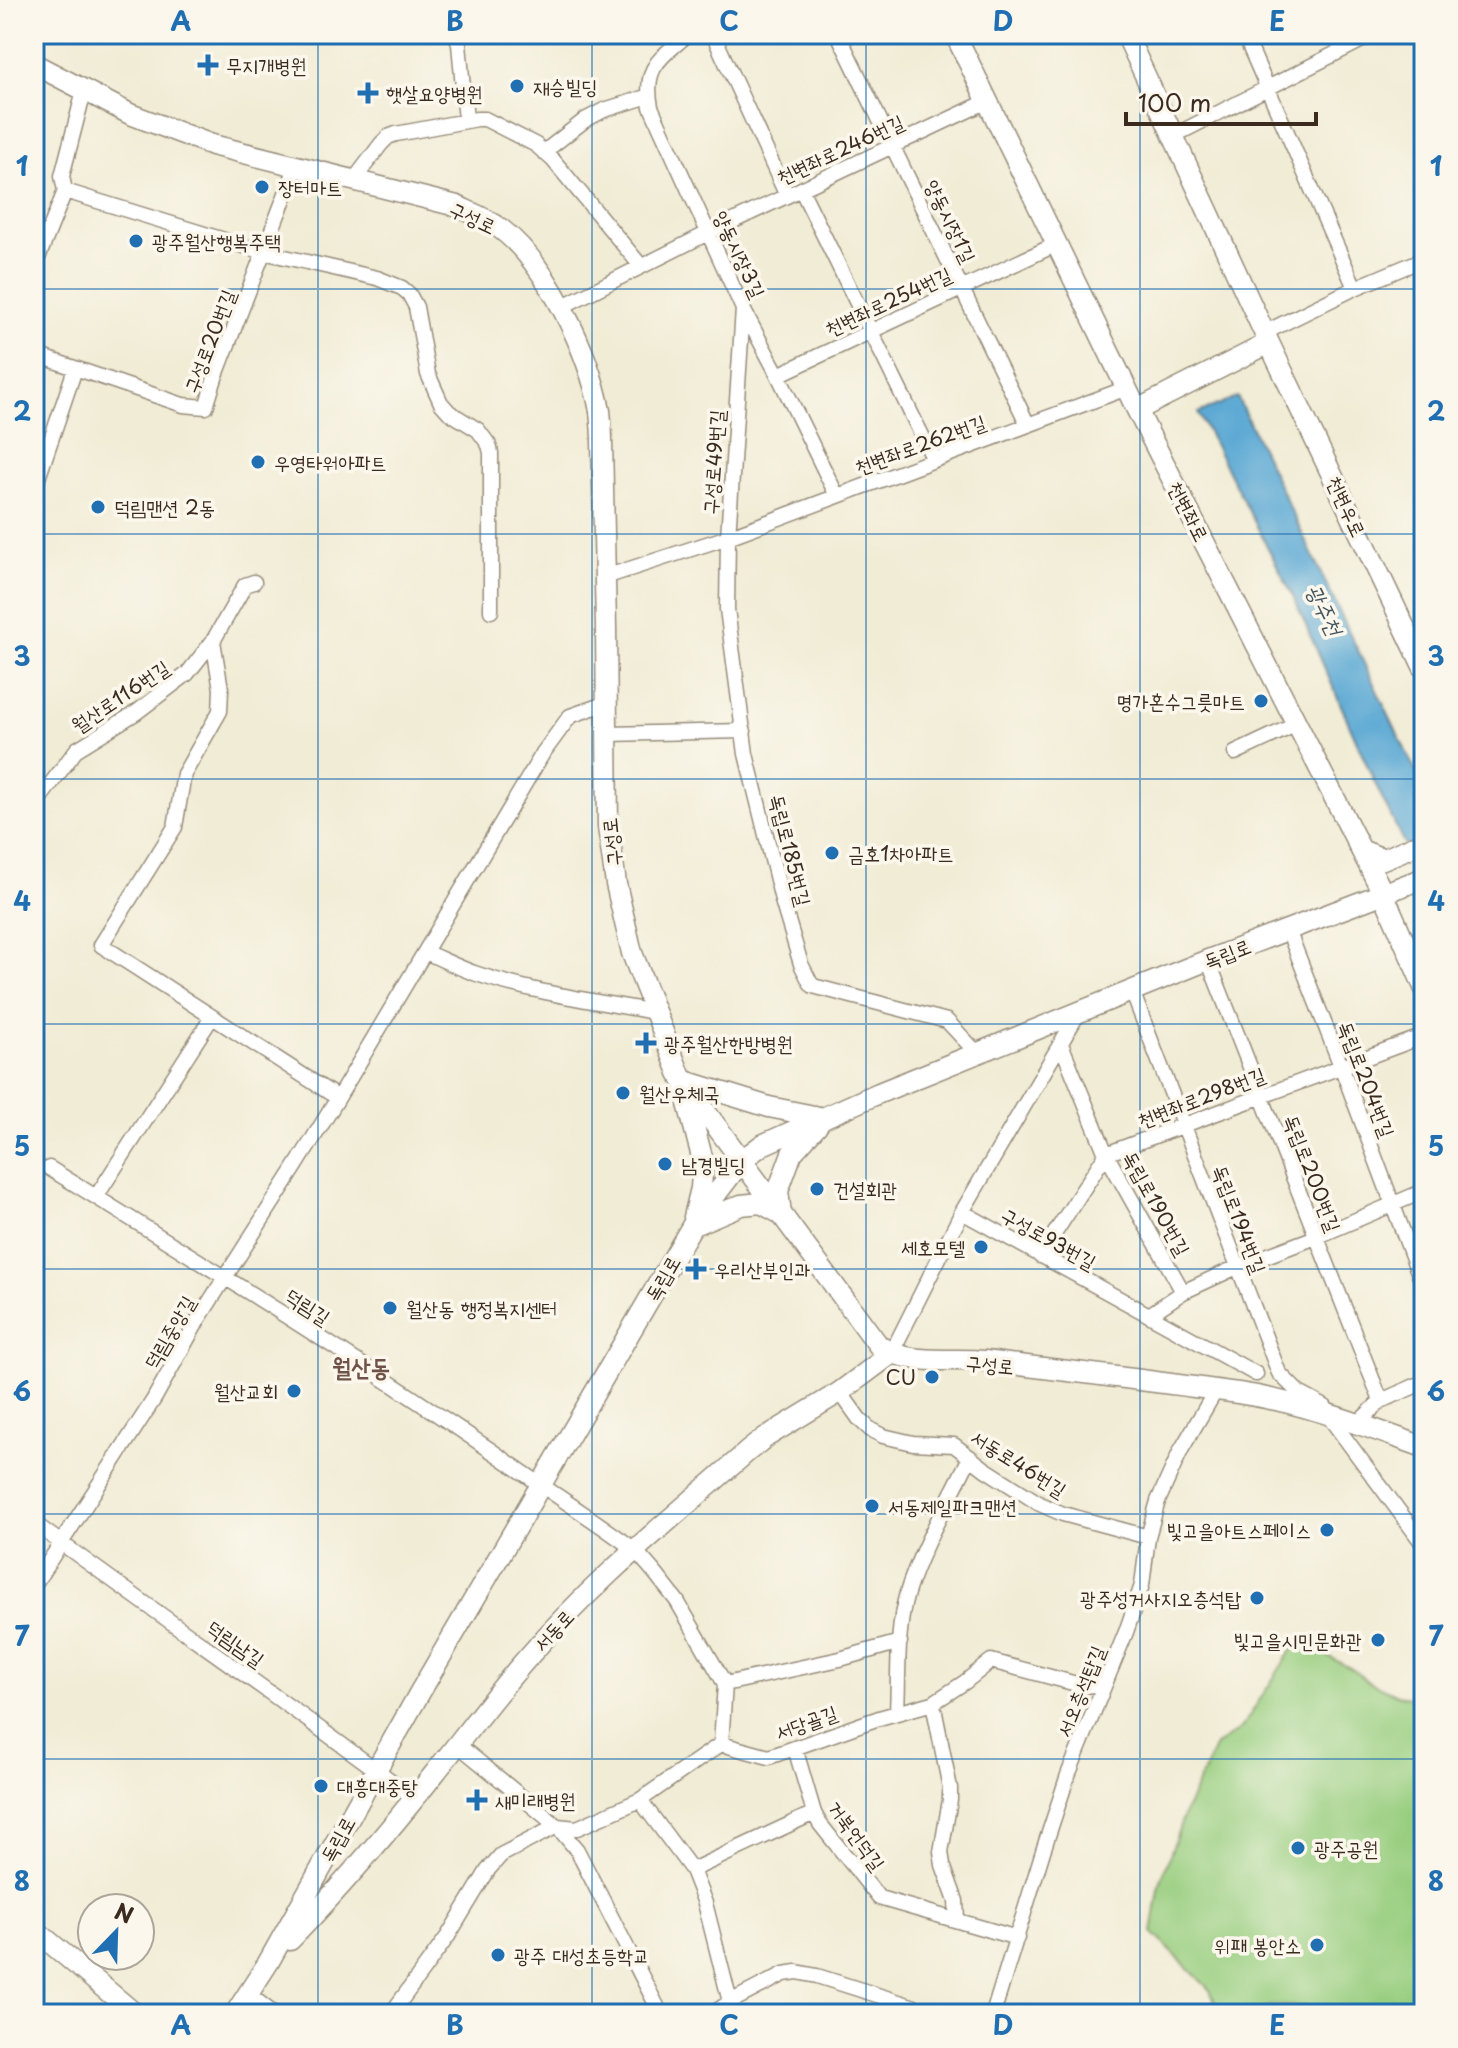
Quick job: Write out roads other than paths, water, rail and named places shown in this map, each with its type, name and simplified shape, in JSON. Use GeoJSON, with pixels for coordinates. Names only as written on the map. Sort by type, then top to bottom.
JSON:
{"type":"FeatureCollection","features":[{"type":"Feature","properties":{"kind":"street"},"geometry":{"type":"LineString","coordinates":[[456,34],[466,120]]}},
{"type":"Feature","properties":{"kind":"street"},"geometry":{"type":"LineString","coordinates":[[544,152],[585,120],[604,110],[649,96],[652,69],[688,34]]}},
{"type":"Feature","properties":{"kind":"street"},"geometry":{"type":"LineString","coordinates":[[713,34],[787,196]]}},
{"type":"Feature","properties":{"kind":"street","name":"양동시장1길"},"geometry":{"type":"LineString","coordinates":[[838,34],[1028,425]]}},
{"type":"Feature","properties":{"kind":"street","name":"천변좌로"},"geometry":{"type":"LineString","coordinates":[[955,34],[1137,410],[1361,850],[1389,892],[1424,987]]}},
{"type":"Feature","properties":{"kind":"street","name":"천변우로"},"geometry":{"type":"LineString","coordinates":[[1126,34],[1266,338],[1424,668]]}},
{"type":"Feature","properties":{"kind":"street"},"geometry":{"type":"LineString","coordinates":[[1244,34],[1355,288]]}},
{"type":"Feature","properties":{"kind":"street"},"geometry":{"type":"LineString","coordinates":[[1173,136],[1374,34]]}},
{"type":"Feature","properties":{"kind":"street","name":"구성로"},"geometry":{"type":"LineString","coordinates":[[34,64],[130,114],[212,145],[457,206],[501,230],[524,251],[549,287],[581,349],[600,411],[608,827],[616,884],[632,953],[682,1080],[879,1346],[891,1354],[911,1359],[981,1361],[1252,1396],[1327,1414],[1424,1447]]}},
{"type":"Feature","properties":{"kind":"street"},"geometry":{"type":"LineString","coordinates":[[34,268],[65,191],[62,176],[84,91]]}},
{"type":"Feature","properties":{"kind":"street","name":"양동시장3길"},"geometry":{"type":"LineString","coordinates":[[649,96],[651,107],[743,309],[837,496]]}},
{"type":"Feature","properties":{"kind":"street","name":"천변좌로246번길"},"geometry":{"type":"LineString","coordinates":[[561,307],[708,233],[988,101]]}},
{"type":"Feature","properties":{"kind":"street"},"geometry":{"type":"LineString","coordinates":[[354,180],[388,137],[466,120],[485,119],[544,152],[641,266]]}},
{"type":"Feature","properties":{"kind":"street","name":"구성로20번길"},"geometry":{"type":"LineString","coordinates":[[34,354],[183,405],[206,407],[297,165]]}},
{"type":"Feature","properties":{"kind":"street"},"geometry":{"type":"LineString","coordinates":[[801,189],[934,460]]}},
{"type":"Feature","properties":{"kind":"street"},"geometry":{"type":"LineString","coordinates":[[65,191],[263,252],[377,278],[397,285],[409,294],[416,307],[428,374],[441,403],[449,412],[478,430],[489,445],[491,611]]}},
{"type":"Feature","properties":{"kind":"street","name":"천변좌로254번길"},"geometry":{"type":"LineString","coordinates":[[778,375],[1057,244]]}},
{"type":"Feature","properties":{"kind":"street"},"geometry":{"type":"LineString","coordinates":[[1137,410],[1355,288],[1424,259]]}},
{"type":"Feature","properties":{"kind":"street","name":"구성로49번길"},"geometry":{"type":"LineString","coordinates":[[605,577],[728,537],[743,309]]}},
{"type":"Feature","properties":{"kind":"street"},"geometry":{"type":"LineString","coordinates":[[34,490],[75,369]]}},
{"type":"Feature","properties":{"kind":"street","name":"천변좌로262번길"},"geometry":{"type":"LineString","coordinates":[[728,537],[1127,388]]}},
{"type":"Feature","properties":{"kind":"street","name":"독립로185번길"},"geometry":{"type":"LineString","coordinates":[[728,537],[727,609],[746,754],[801,964],[813,986],[947,1021],[977,1053]]}},
{"type":"Feature","properties":{"kind":"street","name":"월산로116번길"},"geometry":{"type":"LineString","coordinates":[[34,806],[77,749],[125,720],[187,674],[213,641],[245,585],[254,582]]}},
{"type":"Feature","properties":{"kind":"street"},"geometry":{"type":"LineString","coordinates":[[213,641],[221,689],[220,711],[184,774],[175,827],[101,945],[338,1098]]}},
{"type":"Feature","properties":{"kind":"street","name":"덕림중앙길"},"geometry":{"type":"LineString","coordinates":[[34,1585],[154,1399],[198,1320],[338,1098],[543,753],[570,716],[607,703]]}},
{"type":"Feature","properties":{"kind":"street"},"geometry":{"type":"LineString","coordinates":[[1235,753],[1297,724]]}},
{"type":"Feature","properties":{"kind":"street"},"geometry":{"type":"LineString","coordinates":[[608,734],[744,731]]}},
{"type":"Feature","properties":{"kind":"street"},"geometry":{"type":"LineString","coordinates":[[1361,850],[1383,859],[1424,842]]}},
{"type":"Feature","properties":{"kind":"street","name":"독립로"},"geometry":{"type":"LineString","coordinates":[[235,2014],[268,1963],[692,1226],[742,1160],[762,1145],[977,1053],[1424,878]]}},
{"type":"Feature","properties":{"kind":"street","name":"독립로204번길"},"geometry":{"type":"LineString","coordinates":[[1288,930],[1424,1288]]}},
{"type":"Feature","properties":{"kind":"street"},"geometry":{"type":"LineString","coordinates":[[425,952],[478,974],[515,984],[557,995],[654,1012]]}},
{"type":"Feature","properties":{"kind":"street","name":"독립로200번길"},"geometry":{"type":"LineString","coordinates":[[1208,960],[1381,1401]]}},
{"type":"Feature","properties":{"kind":"street","name":"독립로194번길"},"geometry":{"type":"LineString","coordinates":[[1132,991],[1279,1373],[1299,1393],[1357,1424]]}},
{"type":"Feature","properties":{"kind":"street"},"geometry":{"type":"LineString","coordinates":[[891,1354],[962,1212],[1079,1012]]}},
{"type":"Feature","properties":{"kind":"street"},"geometry":{"type":"LineString","coordinates":[[96,1197],[212,1017]]}},
{"type":"Feature","properties":{"kind":"street","name":"천변좌로298번길"},"geometry":{"type":"LineString","coordinates":[[1106,1154],[1424,1036]]}},
{"type":"Feature","properties":{"kind":"street","name":"독립로190번길"},"geometry":{"type":"LineString","coordinates":[[1061,1044],[1106,1154],[1183,1292]]}},
{"type":"Feature","properties":{"kind":"street"},"geometry":{"type":"LineString","coordinates":[[682,1080],[769,1107],[824,1118]]}},
{"type":"Feature","properties":{"kind":"street"},"geometry":{"type":"LineString","coordinates":[[682,1080],[703,1161],[701,1188],[692,1226]]}},
{"type":"Feature","properties":{"kind":"street"},"geometry":{"type":"LineString","coordinates":[[781,1214],[778,1191],[792,1153],[824,1118]]}},
{"type":"Feature","properties":{"kind":"street"},"geometry":{"type":"LineString","coordinates":[[1040,1256],[1106,1154]]}},
{"type":"Feature","properties":{"kind":"street","name":"덕림길"},"geometry":{"type":"LineString","coordinates":[[49,1168],[446,1419],[635,1550],[677,1601],[725,1684]]}},
{"type":"Feature","properties":{"kind":"street"},"geometry":{"type":"LineString","coordinates":[[1149,1315],[1183,1292],[1237,1267],[1424,1191]]}},
{"type":"Feature","properties":{"kind":"street"},"geometry":{"type":"LineString","coordinates":[[692,1226],[741,1205],[761,1203],[781,1214]]}},
{"type":"Feature","properties":{"kind":"street","name":"구성로93번길"},"geometry":{"type":"LineString","coordinates":[[962,1212],[1256,1374]]}},
{"type":"Feature","properties":{"kind":"street","name":"서동로"},"geometry":{"type":"LineString","coordinates":[[268,1963],[321,1907],[531,1653],[578,1602],[748,1451],[840,1392],[891,1354]]}},
{"type":"Feature","properties":{"kind":"street"},"geometry":{"type":"LineString","coordinates":[[1252,1396],[1251,1385],[1256,1374],[1274,1360]]}},
{"type":"Feature","properties":{"kind":"street"},"geometry":{"type":"LineString","coordinates":[[1357,1424],[1381,1401],[1424,1382]]}},
{"type":"Feature","properties":{"kind":"street","name":"서오층석탑길"},"geometry":{"type":"LineString","coordinates":[[993,2014],[1068,1775],[1142,1585],[1148,1537],[1158,1501],[1170,1472],[1216,1390]]}},
{"type":"Feature","properties":{"kind":"street","name":"서동로46번길"},"geometry":{"type":"LineString","coordinates":[[840,1392],[860,1420],[883,1436],[913,1443],[954,1445],[1007,1483],[1051,1509],[1148,1537]]}},
{"type":"Feature","properties":{"kind":"street"},"geometry":{"type":"LineString","coordinates":[[1327,1414],[1424,1545]]}},
{"type":"Feature","properties":{"kind":"street"},"geometry":{"type":"LineString","coordinates":[[897,1712],[900,1642],[907,1595],[918,1564],[970,1457]]}},
{"type":"Feature","properties":{"kind":"street","name":"덕림남길"},"geometry":{"type":"LineString","coordinates":[[34,1523],[414,1798]]}},
{"type":"Feature","properties":{"kind":"street"},"geometry":{"type":"LineString","coordinates":[[391,2014],[448,1936],[488,1870],[501,1855],[557,1826],[577,1828],[640,1800],[721,1744],[725,1684],[840,1659],[900,1642]]}},
{"type":"Feature","properties":{"kind":"street","name":"서당골길"},"geometry":{"type":"LineString","coordinates":[[721,1744],[769,1757],[897,1712],[933,1703],[991,1661],[1084,1686],[1105,1684]]}},
{"type":"Feature","properties":{"kind":"street"},"geometry":{"type":"LineString","coordinates":[[933,1703],[950,1788],[941,1852],[956,1901],[957,1920]]}},
{"type":"Feature","properties":{"kind":"street"},"geometry":{"type":"LineString","coordinates":[[457,1744],[557,1826],[577,1850],[661,2014]]}},
{"type":"Feature","properties":{"kind":"street","name":"거북언덕길"},"geometry":{"type":"LineString","coordinates":[[795,1748],[814,1813],[827,1835],[879,1898],[1017,1938]]}},
{"type":"Feature","properties":{"kind":"street"},"geometry":{"type":"LineString","coordinates":[[640,1800],[692,1870],[705,1903],[730,2002]]}},
{"type":"Feature","properties":{"kind":"street"},"geometry":{"type":"LineString","coordinates":[[692,1870],[814,1813]]}},
{"type":"Feature","properties":{"kind":"street"},"geometry":{"type":"LineString","coordinates":[[34,1929],[135,2014]]}},
{"type":"Feature","properties":{"kind":"street"},"geometry":{"type":"LineString","coordinates":[[712,2014],[784,1974],[797,1972],[937,2014]]}},
{"type":"Feature","properties":{"kind":"street"},"geometry":{"type":"LineString","coordinates":[[248,1994],[274,2014]]}},
{"type":"Feature","properties":{"kind":"water","name":"광주천"},"geometry":{"type":"Polygon","coordinates":[[[1237,397],[1424,789],[1424,885],[1374,781],[1294,598],[1198,413],[1237,397]]]}},
{"type":"Feature","properties":{"kind":"place","name":"무지개병원"},"geometry":{"type":"Point","coordinates":[208,65]}},
{"type":"Feature","properties":{"kind":"place","name":"재승빌딩"},"geometry":{"type":"Point","coordinates":[517,86]}},
{"type":"Feature","properties":{"kind":"place","name":"햇살요양병원"},"geometry":{"type":"Point","coordinates":[368,93]}},
{"type":"Feature","properties":{"kind":"place","name":"장터마트"},"geometry":{"type":"Point","coordinates":[262,187]}},
{"type":"Feature","properties":{"kind":"place","name":"광주월산행복주택"},"geometry":{"type":"Point","coordinates":[136,241]}},
{"type":"Feature","properties":{"kind":"place","name":"우영타워아파트"},"geometry":{"type":"Point","coordinates":[258,462]}},
{"type":"Feature","properties":{"kind":"place","name":"덕림맨션 2동"},"geometry":{"type":"Point","coordinates":[98,507]}},
{"type":"Feature","properties":{"kind":"place","name":"명가혼수그릇마트"},"geometry":{"type":"Point","coordinates":[1261,701]}},
{"type":"Feature","properties":{"kind":"place","name":"금호1차아파트"},"geometry":{"type":"Point","coordinates":[832,853]}},
{"type":"Feature","properties":{"kind":"place","name":"광주월산한방병원"},"geometry":{"type":"Point","coordinates":[646,1043]}},
{"type":"Feature","properties":{"kind":"place","name":"월산우체국"},"geometry":{"type":"Point","coordinates":[623,1093]}},
{"type":"Feature","properties":{"kind":"place","name":"남경빌딩"},"geometry":{"type":"Point","coordinates":[665,1164]}},
{"type":"Feature","properties":{"kind":"place","name":"건설회관"},"geometry":{"type":"Point","coordinates":[817,1189]}},
{"type":"Feature","properties":{"kind":"place","name":"세호모텔"},"geometry":{"type":"Point","coordinates":[981,1247]}},
{"type":"Feature","properties":{"kind":"place","name":"우리산부인과"},"geometry":{"type":"Point","coordinates":[696,1269]}},
{"type":"Feature","properties":{"kind":"place","name":"월산동 행정복지센터"},"geometry":{"type":"Point","coordinates":[390,1308]}},
{"type":"Feature","properties":{"kind":"place","name":"CU"},"geometry":{"type":"Point","coordinates":[932,1377]}},
{"type":"Feature","properties":{"kind":"place","name":"월산교회"},"geometry":{"type":"Point","coordinates":[294,1391]}},
{"type":"Feature","properties":{"kind":"place","name":"서동제일파크맨션"},"geometry":{"type":"Point","coordinates":[872,1506]}},
{"type":"Feature","properties":{"kind":"place","name":"빛고을아트스페이스"},"geometry":{"type":"Point","coordinates":[1327,1530]}},
{"type":"Feature","properties":{"kind":"place","name":"광주성거사지오층석탑"},"geometry":{"type":"Point","coordinates":[1257,1598]}},
{"type":"Feature","properties":{"kind":"place","name":"빛고을시민문화관"},"geometry":{"type":"Point","coordinates":[1378,1640]}},
{"type":"Feature","properties":{"kind":"place","name":"대흥대중탕"},"geometry":{"type":"Point","coordinates":[321,1786]}},
{"type":"Feature","properties":{"kind":"place","name":"새미래병원"},"geometry":{"type":"Point","coordinates":[477,1800]}},
{"type":"Feature","properties":{"kind":"place","name":"광주공원"},"geometry":{"type":"Point","coordinates":[1298,1848]}},
{"type":"Feature","properties":{"kind":"place","name":"위패 봉안소"},"geometry":{"type":"Point","coordinates":[1317,1945]}},
{"type":"Feature","properties":{"kind":"place","name":"광주 대성초등학교"},"geometry":{"type":"Point","coordinates":[498,1955]}},
{"type":"Feature","properties":{"kind":"district","name":"월산동"},"geometry":{"type":"Point","coordinates":[361,1366]}}]}
